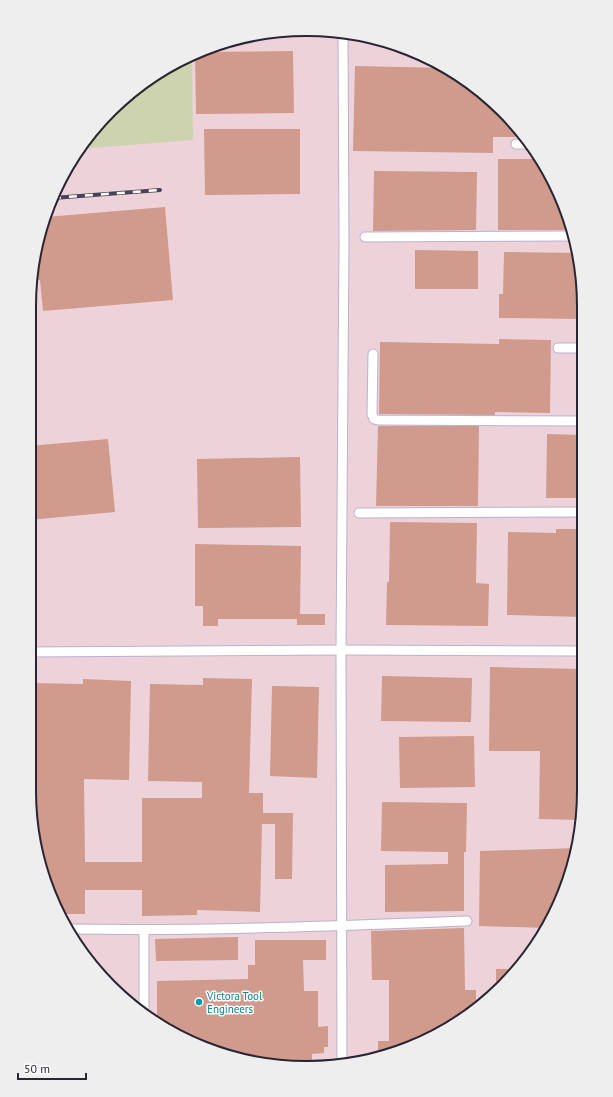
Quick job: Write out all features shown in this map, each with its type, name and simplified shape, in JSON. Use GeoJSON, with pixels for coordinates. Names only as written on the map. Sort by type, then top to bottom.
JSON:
{"type":"FeatureCollection","features":[{"type":"Feature","properties":{"kind":"street"},"geometry":{"type":"LineString","coordinates":[[342,1059],[341,650],[344,249],[343,38]]}},
{"type":"Feature","properties":{"kind":"street"},"geometry":{"type":"LineString","coordinates":[[516,144],[522,144]]}},
{"type":"Feature","properties":{"kind":"street"},"geometry":{"type":"LineString","coordinates":[[365,237],[568,236]]}},
{"type":"Feature","properties":{"kind":"street"},"geometry":{"type":"LineString","coordinates":[[558,348],[577,348]]}},
{"type":"Feature","properties":{"kind":"street"},"geometry":{"type":"LineString","coordinates":[[373,354],[372,414],[374,419],[577,421]]}},
{"type":"Feature","properties":{"kind":"street"},"geometry":{"type":"LineString","coordinates":[[359,513],[577,512]]}},
{"type":"Feature","properties":{"kind":"street"},"geometry":{"type":"LineString","coordinates":[[36,652],[341,650],[577,651]]}},
{"type":"Feature","properties":{"kind":"street"},"geometry":{"type":"LineString","coordinates":[[74,929],[144,930],[342,926],[467,921]]}},
{"type":"Feature","properties":{"kind":"street"},"geometry":{"type":"LineString","coordinates":[[144,930],[144,1006]]}},
{"type":"Feature","properties":{"kind":"shaded area"},"geometry":{"type":"Polygon","coordinates":[[[306,36],[342,38],[377,45],[393,50],[442,72],[471,92],[498,115],[531,156],[549,187],[563,220],[568,236],[575,271],[577,306],[577,790],[575,826],[568,861],[556,894],[541,926],[510,969],[485,994],[442,1025],[410,1040],[377,1052],[342,1059],[306,1061],[271,1059],[236,1052],[203,1040],[171,1025],[128,994],[103,969],[72,926],[50,877],[41,843],[37,808],[36,306],[38,271],[45,236],[57,203],[72,171],[103,128],[128,103],[142,92],[171,72],[187,64],[236,45],[271,38],[306,36]]]}},
{"type":"Feature","properties":{"kind":"green space"},"geometry":{"type":"Polygon","coordinates":[[[192,62],[193,140],[87,148],[103,128],[128,103],[171,72],[192,62]]]}},
{"type":"Feature","properties":{"kind":"building"},"geometry":{"type":"Polygon","coordinates":[[[293,51],[294,113],[196,114],[195,60],[216,52],[293,51]]]}},
{"type":"Feature","properties":{"kind":"building"},"geometry":{"type":"Polygon","coordinates":[[[355,66],[433,68],[457,82],[485,103],[498,115],[517,137],[493,137],[493,153],[353,151],[355,66]]]}},
{"type":"Feature","properties":{"kind":"building"},"geometry":{"type":"Polygon","coordinates":[[[204,129],[300,129],[300,194],[205,195],[204,129]]]}},
{"type":"Feature","properties":{"kind":"building"},"geometry":{"type":"Polygon","coordinates":[[[498,159],[533,159],[549,187],[566,230],[498,230],[498,159]]]}},
{"type":"Feature","properties":{"kind":"building"},"geometry":{"type":"Polygon","coordinates":[[[374,171],[477,172],[476,230],[373,231],[374,171]]]}},
{"type":"Feature","properties":{"kind":"building"},"geometry":{"type":"Polygon","coordinates":[[[165,207],[173,300],[43,311],[40,280],[37,280],[38,271],[45,236],[51,217],[165,207]]]}},
{"type":"Feature","properties":{"kind":"building"},"geometry":{"type":"Polygon","coordinates":[[[415,250],[478,251],[478,289],[415,289],[415,250]]]}},
{"type":"Feature","properties":{"kind":"building"},"geometry":{"type":"Polygon","coordinates":[[[504,252],[572,253],[575,271],[577,319],[499,318],[499,294],[503,294],[504,252]]]}},
{"type":"Feature","properties":{"kind":"building"},"geometry":{"type":"Polygon","coordinates":[[[499,339],[551,340],[550,413],[495,412],[495,415],[379,414],[380,342],[499,344],[499,339]]]}},
{"type":"Feature","properties":{"kind":"building"},"geometry":{"type":"Polygon","coordinates":[[[378,426],[479,426],[478,506],[376,506],[378,426]]]}},
{"type":"Feature","properties":{"kind":"building"},"geometry":{"type":"Polygon","coordinates":[[[547,434],[577,435],[577,498],[546,498],[547,434]]]}},
{"type":"Feature","properties":{"kind":"building"},"geometry":{"type":"Polygon","coordinates":[[[108,439],[115,512],[36,519],[36,445],[108,439]]]}},
{"type":"Feature","properties":{"kind":"building"},"geometry":{"type":"Polygon","coordinates":[[[300,457],[301,527],[198,528],[197,459],[300,457]]]}},
{"type":"Feature","properties":{"kind":"building"},"geometry":{"type":"Polygon","coordinates":[[[390,522],[477,523],[476,583],[489,584],[488,626],[386,625],[387,582],[389,582],[390,522]]]}},
{"type":"Feature","properties":{"kind":"building"},"geometry":{"type":"Polygon","coordinates":[[[556,529],[577,529],[577,617],[507,615],[508,532],[556,533],[556,529]]]}},
{"type":"Feature","properties":{"kind":"building"},"geometry":{"type":"Polygon","coordinates":[[[195,544],[301,546],[300,614],[325,614],[325,625],[297,625],[297,619],[218,619],[218,626],[203,626],[203,606],[195,606],[195,544]]]}},
{"type":"Feature","properties":{"kind":"building"},"geometry":{"type":"Polygon","coordinates":[[[490,667],[577,669],[577,790],[575,820],[539,819],[540,751],[489,751],[490,667]]]}},
{"type":"Feature","properties":{"kind":"building"},"geometry":{"type":"Polygon","coordinates":[[[382,676],[472,678],[471,722],[381,721],[382,676]]]}},
{"type":"Feature","properties":{"kind":"building"},"geometry":{"type":"Polygon","coordinates":[[[203,678],[252,679],[249,793],[263,793],[263,813],[293,813],[292,879],[275,879],[275,824],[262,824],[260,912],[197,910],[197,915],[142,916],[142,890],[85,890],[85,914],[66,914],[50,877],[45,861],[38,826],[36,790],[36,683],[83,684],[83,679],[131,681],[129,780],[84,779],[85,862],[142,862],[142,798],[202,798],[202,782],[148,781],[150,684],[203,685],[203,678]]]}},
{"type":"Feature","properties":{"kind":"building"},"geometry":{"type":"Polygon","coordinates":[[[272,686],[319,687],[317,778],[270,776],[272,686]]]}},
{"type":"Feature","properties":{"kind":"building"},"geometry":{"type":"Polygon","coordinates":[[[474,736],[475,787],[400,788],[399,737],[474,736]]]}},
{"type":"Feature","properties":{"kind":"building"},"geometry":{"type":"Polygon","coordinates":[[[382,802],[467,803],[466,852],[464,852],[464,911],[385,912],[385,865],[448,864],[448,852],[381,851],[382,802]]]}},
{"type":"Feature","properties":{"kind":"building"},"geometry":{"type":"Polygon","coordinates":[[[571,848],[563,877],[540,928],[479,926],[480,851],[571,848]]]}},
{"type":"Feature","properties":{"kind":"building"},"geometry":{"type":"Polygon","coordinates":[[[464,928],[465,990],[476,990],[476,1001],[442,1025],[410,1040],[378,1052],[378,1041],[389,1041],[389,980],[372,980],[371,931],[464,928]]]}},
{"type":"Feature","properties":{"kind":"building"},"geometry":{"type":"Polygon","coordinates":[[[238,937],[238,960],[156,961],[155,939],[238,937]]]}},
{"type":"Feature","properties":{"kind":"building"},"geometry":{"type":"Polygon","coordinates":[[[255,940],[326,940],[326,960],[303,960],[304,991],[318,991],[318,1027],[328,1026],[328,1047],[324,1047],[324,1053],[312,1054],[312,1061],[306,1061],[271,1059],[236,1052],[187,1033],[157,1016],[157,981],[248,979],[248,965],[255,965],[255,940]]]}},
{"type":"Feature","properties":{"kind":"building"},"geometry":{"type":"Polygon","coordinates":[[[496,969],[510,969],[498,982],[496,984],[496,969]]]}},
{"type":"Feature","properties":{"kind":"railway"},"geometry":{"type":"LineString","coordinates":[[59,198],[160,190]]}},
{"type":"Feature","properties":{"kind":"place","name":"Victora Tool Engineers"},"geometry":{"type":"Point","coordinates":[199,1002]}}]}
